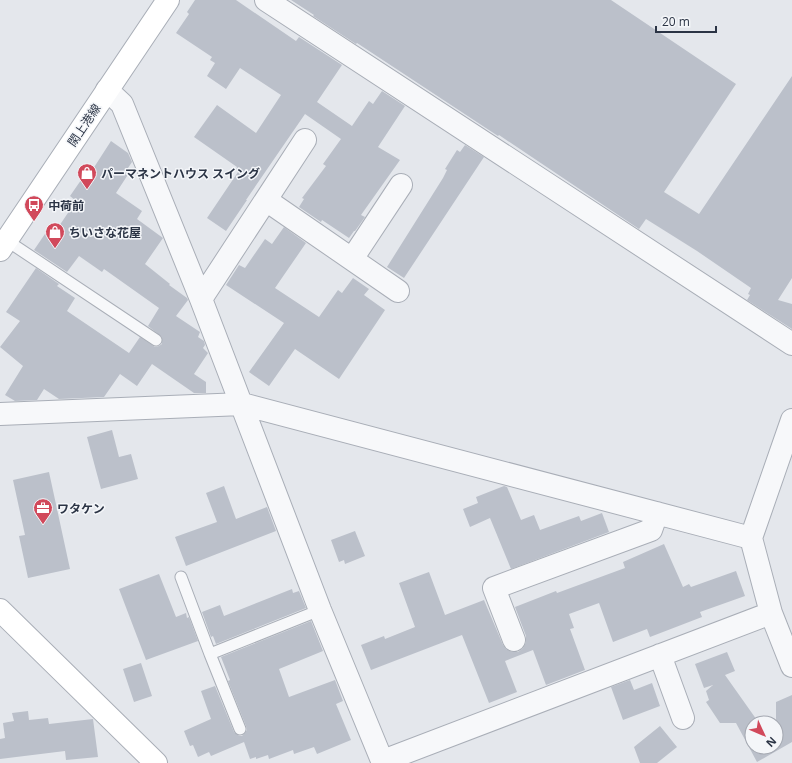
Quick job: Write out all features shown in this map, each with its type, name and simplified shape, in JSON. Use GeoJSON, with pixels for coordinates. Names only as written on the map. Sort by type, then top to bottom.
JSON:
{"type":"FeatureCollection","features":[{"type":"Feature","properties":{"kind":"main road","name":"閖上港線"},"geometry":{"type":"LineString","coordinates":[[3,245],[168,0]]}},
{"type":"Feature","properties":{"kind":"main road"},"geometry":{"type":"LineString","coordinates":[[0,610],[156,763]]}},
{"type":"Feature","properties":{"kind":"street"},"geometry":{"type":"LineString","coordinates":[[266,0],[792,344]]}},
{"type":"Feature","properties":{"kind":"street"},"geometry":{"type":"LineString","coordinates":[[107,90],[122,104],[201,299],[320,610],[383,762],[771,613]]}},
{"type":"Feature","properties":{"kind":"street"},"geometry":{"type":"LineString","coordinates":[[201,299],[305,140]]}},
{"type":"Feature","properties":{"kind":"street"},"geometry":{"type":"LineString","coordinates":[[352,259],[401,186]]}},
{"type":"Feature","properties":{"kind":"street"},"geometry":{"type":"LineString","coordinates":[[266,200],[398,291]]}},
{"type":"Feature","properties":{"kind":"street"},"geometry":{"type":"LineString","coordinates":[[0,414],[242,404],[751,538]]}},
{"type":"Feature","properties":{"kind":"street"},"geometry":{"type":"LineString","coordinates":[[792,420],[751,538],[771,613],[792,666]]}},
{"type":"Feature","properties":{"kind":"street"},"geometry":{"type":"LineString","coordinates":[[514,640],[494,588],[651,530],[657,513]]}},
{"type":"Feature","properties":{"kind":"street"},"geometry":{"type":"LineString","coordinates":[[660,655],[684,718]]}},
{"type":"Feature","properties":{"kind":"lane"},"geometry":{"type":"LineString","coordinates":[[3,245],[156,340]]}},
{"type":"Feature","properties":{"kind":"lane"},"geometry":{"type":"LineString","coordinates":[[181,577],[240,729]]}},
{"type":"Feature","properties":{"kind":"lane"},"geometry":{"type":"LineString","coordinates":[[210,654],[320,610]]}},
{"type":"Feature","properties":{"kind":"building"},"geometry":{"type":"Polygon","coordinates":[[[195,0],[236,0],[296,41],[299,37],[342,65],[317,102],[352,126],[369,101],[373,104],[382,91],[405,106],[378,147],[400,160],[361,215],[365,217],[349,238],[299,207],[304,199],[302,198],[326,166],[323,164],[341,139],[305,114],[226,231],[207,218],[238,172],[236,170],[237,167],[194,137],[217,105],[256,133],[281,95],[240,68],[226,89],[207,76],[215,63],[210,60],[212,57],[176,33],[189,14],[187,12],[195,0]]]}},
{"type":"Feature","properties":{"kind":"building"},"geometry":{"type":"Polygon","coordinates":[[[291,0],[611,0],[736,84],[664,192],[699,214],[792,76],[792,278],[778,300],[792,304],[792,329],[747,300],[750,295],[748,294],[751,288],[697,251],[646,219],[639,229],[499,135],[498,136],[357,43],[356,44],[291,0]]]}},
{"type":"Feature","properties":{"kind":"building"},"geometry":{"type":"Polygon","coordinates":[[[111,141],[128,153],[132,162],[126,171],[129,173],[116,193],[142,211],[137,219],[163,238],[145,264],[170,284],[169,285],[187,298],[188,300],[176,316],[200,332],[198,337],[204,341],[205,345],[203,348],[208,353],[194,374],[206,382],[206,393],[194,393],[152,364],[137,386],[120,374],[104,397],[59,399],[44,389],[37,400],[15,401],[5,395],[23,366],[0,347],[20,321],[6,312],[36,268],[59,284],[57,286],[75,298],[67,311],[129,353],[140,337],[155,347],[162,344],[162,337],[148,326],[159,308],[104,269],[102,272],[79,256],[67,272],[34,250],[47,231],[53,235],[76,201],[70,196],[88,170],[91,172],[111,141]]]}},
{"type":"Feature","properties":{"kind":"building"},"geometry":{"type":"Polygon","coordinates":[[[465,145],[484,157],[404,278],[387,267],[443,178],[447,170],[445,169],[457,150],[460,152],[465,145]]]}},
{"type":"Feature","properties":{"kind":"building"},"geometry":{"type":"Polygon","coordinates":[[[284,227],[306,243],[275,288],[319,317],[338,290],[342,293],[353,278],[369,289],[364,295],[385,310],[339,379],[295,349],[269,386],[249,372],[284,323],[226,285],[239,265],[245,268],[265,239],[272,244],[284,227]]]}},
{"type":"Feature","properties":{"kind":"building"},"geometry":{"type":"Polygon","coordinates":[[[112,430],[119,457],[131,454],[138,479],[101,489],[87,437],[112,430]]]}},
{"type":"Feature","properties":{"kind":"building"},"geometry":{"type":"Polygon","coordinates":[[[49,472],[70,569],[28,578],[19,536],[25,535],[13,480],[49,472]]]}},
{"type":"Feature","properties":{"kind":"building"},"geometry":{"type":"Polygon","coordinates":[[[224,486],[236,519],[267,507],[276,531],[186,566],[175,537],[217,522],[206,493],[224,486]]]}},
{"type":"Feature","properties":{"kind":"building"},"geometry":{"type":"Polygon","coordinates":[[[504,486],[507,487],[521,520],[534,515],[540,530],[579,516],[581,521],[602,513],[609,532],[511,569],[490,518],[470,527],[463,509],[478,503],[476,497],[504,486]]]}},
{"type":"Feature","properties":{"kind":"building"},"geometry":{"type":"Polygon","coordinates":[[[355,531],[365,556],[345,564],[344,560],[339,562],[331,540],[355,531]]]}},
{"type":"Feature","properties":{"kind":"building"},"geometry":{"type":"Polygon","coordinates":[[[664,544],[683,587],[689,584],[691,587],[736,571],[745,596],[700,612],[702,617],[650,637],[647,629],[613,642],[599,603],[569,614],[574,628],[570,629],[585,670],[546,685],[533,650],[505,661],[517,692],[489,703],[462,635],[371,670],[361,645],[384,636],[385,639],[415,627],[399,583],[429,572],[445,615],[484,600],[503,645],[506,649],[512,652],[518,652],[523,648],[526,642],[526,636],[515,607],[556,591],[557,593],[625,568],[623,562],[664,544]]]}},
{"type":"Feature","properties":{"kind":"building"},"geometry":{"type":"Polygon","coordinates":[[[159,574],[176,617],[186,613],[198,641],[146,660],[119,589],[159,574]]]}},
{"type":"Feature","properties":{"kind":"building"},"geometry":{"type":"Polygon","coordinates":[[[292,589],[293,593],[299,591],[306,608],[216,644],[213,636],[211,637],[202,612],[220,605],[224,616],[292,589]]]}},
{"type":"Feature","properties":{"kind":"building"},"geometry":{"type":"Polygon","coordinates":[[[311,621],[323,651],[279,669],[289,697],[335,680],[343,701],[336,704],[351,740],[317,754],[314,747],[294,754],[293,750],[269,759],[268,755],[256,759],[256,757],[250,759],[244,742],[211,756],[209,752],[198,757],[193,745],[190,746],[184,731],[211,719],[201,691],[215,686],[234,732],[239,736],[242,736],[247,730],[228,681],[230,680],[221,657],[311,621]]]}},
{"type":"Feature","properties":{"kind":"building"},"geometry":{"type":"Polygon","coordinates":[[[727,652],[735,671],[725,675],[753,715],[744,715],[744,738],[736,723],[720,723],[706,702],[709,700],[706,691],[713,685],[704,688],[695,664],[727,652]]]}},
{"type":"Feature","properties":{"kind":"building"},"geometry":{"type":"Polygon","coordinates":[[[141,663],[152,696],[134,702],[123,669],[141,663]]]}},
{"type":"Feature","properties":{"kind":"building"},"geometry":{"type":"Polygon","coordinates":[[[630,680],[634,690],[652,683],[660,706],[623,720],[611,687],[630,680]]]}},
{"type":"Feature","properties":{"kind":"building"},"geometry":{"type":"Polygon","coordinates":[[[792,695],[792,742],[784,747],[784,715],[776,715],[776,702],[792,695]]]}},
{"type":"Feature","properties":{"kind":"building"},"geometry":{"type":"Polygon","coordinates":[[[28,711],[29,720],[48,718],[49,724],[93,719],[98,757],[66,760],[65,751],[0,759],[0,739],[5,738],[3,723],[14,721],[12,713],[28,711]]]}},
{"type":"Feature","properties":{"kind":"building"},"geometry":{"type":"Polygon","coordinates":[[[660,726],[677,747],[657,763],[640,763],[634,747],[660,726]]]}},
{"type":"Feature","properties":{"kind":"building"},"geometry":{"type":"Polygon","coordinates":[[[753,755],[769,755],[757,762],[753,755]]]}},
{"type":"Feature","properties":{"kind":"place","name":"パーマネントハウス スイング"},"geometry":{"type":"Point","coordinates":[87,190]}},
{"type":"Feature","properties":{"kind":"place","name":"中荷前"},"geometry":{"type":"Point","coordinates":[34,222]}},
{"type":"Feature","properties":{"kind":"place","name":"ちいさな花屋"},"geometry":{"type":"Point","coordinates":[55,249]}},
{"type":"Feature","properties":{"kind":"place","name":"ワタケン"},"geometry":{"type":"Point","coordinates":[43,525]}}]}
